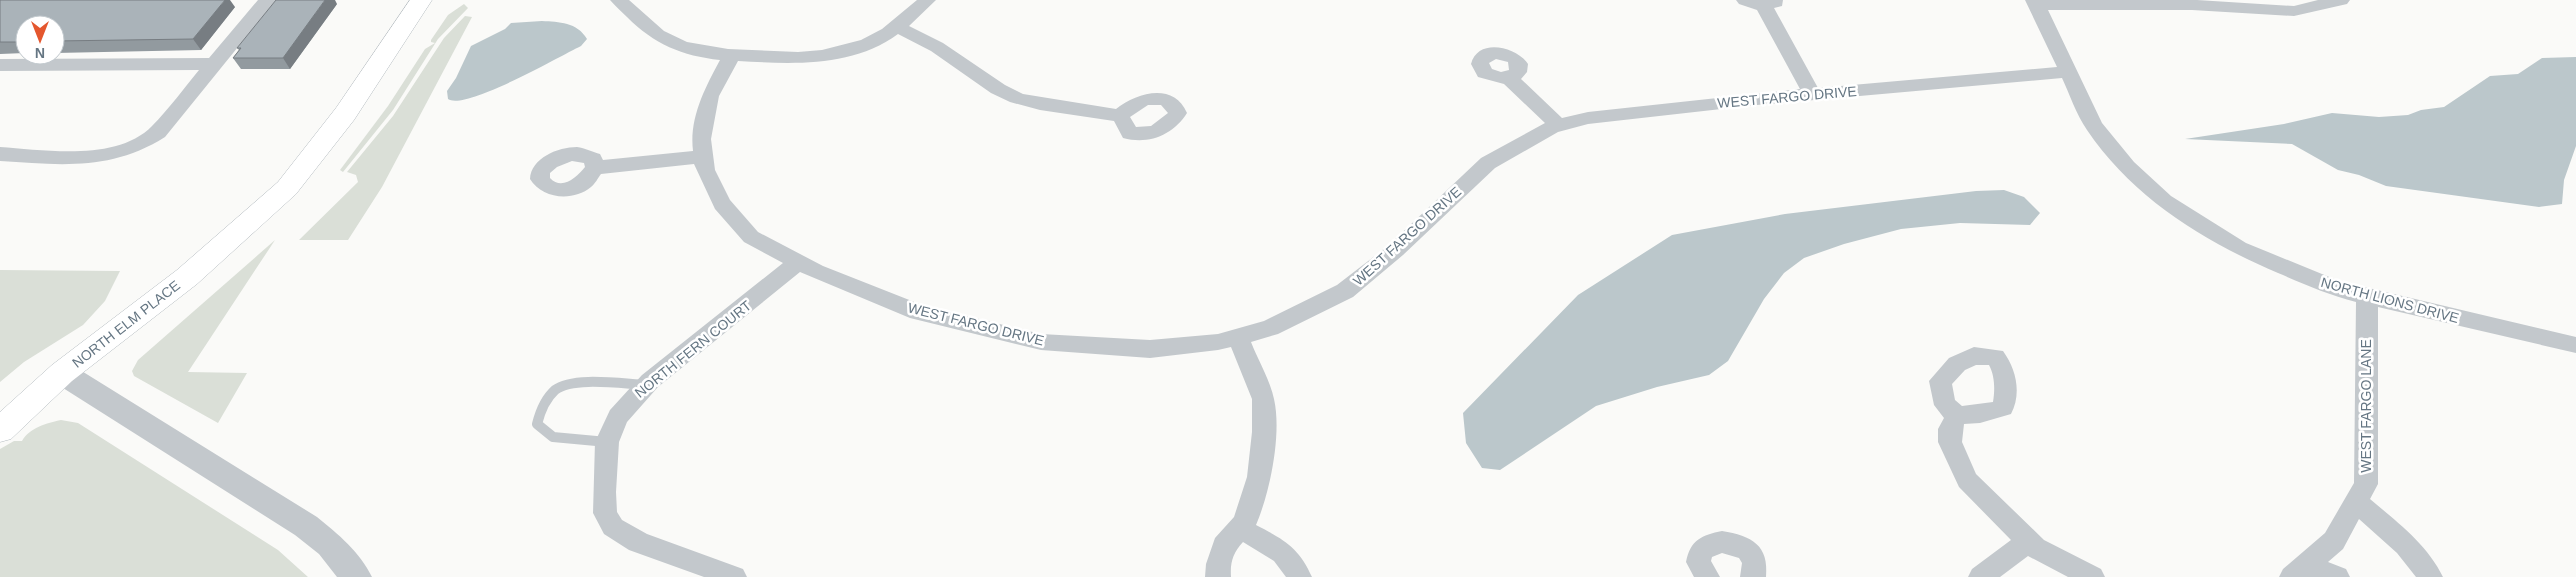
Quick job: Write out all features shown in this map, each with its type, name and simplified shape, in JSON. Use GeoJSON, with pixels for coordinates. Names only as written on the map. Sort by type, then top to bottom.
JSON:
{"type":"FeatureCollection","features":[{"type":"Feature","properties":{"kind":"main road","name":"NORTH ELM PLACE"},"geometry":{"type":"LineString","coordinates":[[62,373],[180,283],[287,188],[345,114],[421,0]]}},
{"type":"Feature","properties":{"kind":"main road"},"geometry":{"type":"LineString","coordinates":[[0,404],[62,373]]}},
{"type":"Feature","properties":{"kind":"main road"},"geometry":{"type":"LineString","coordinates":[[0,430],[62,373]]}},
{"type":"Feature","properties":{"kind":"street"},"geometry":{"type":"LineString","coordinates":[[0,154],[88,157],[114,155],[143,144],[158,132],[267,0]]}},
{"type":"Feature","properties":{"kind":"street"},"geometry":{"type":"LineString","coordinates":[[619,0],[649,29],[672,43],[732,55],[795,59],[827,56],[853,50],[875,42],[899,28],[927,0]]}},
{"type":"Feature","properties":{"kind":"street"},"geometry":{"type":"LineString","coordinates":[[1745,0],[1771,3],[1812,94]]}},
{"type":"Feature","properties":{"kind":"street"},"geometry":{"type":"LineString","coordinates":[[2035,2],[2192,5],[2294,11],[2298,4],[2341,0]]}},
{"type":"Feature","properties":{"kind":"street","name":"NORTH LIONS DRIVE"},"geometry":{"type":"LineString","coordinates":[[2035,2],[2094,126],[2127,167],[2164,201],[2239,248],[2334,288],[2576,345]]}},
{"type":"Feature","properties":{"kind":"street"},"geometry":{"type":"LineString","coordinates":[[899,28],[937,47],[998,89],[1017,98],[1040,104],[1120,116]]}},
{"type":"Feature","properties":{"kind":"street","name":"WEST FARGO DRIVE"},"geometry":{"type":"LineString","coordinates":[[732,55],[710,96],[701,138],[705,170],[722,204],[751,237],[799,262],[918,312],[1041,342],[1150,350],[1218,342],[1270,328],[1345,291],[1396,250],[1488,163],[1559,126],[1588,118],[1812,94],[2068,72]]}},
{"type":"Feature","properties":{"kind":"street"},"geometry":{"type":"LineString","coordinates":[[0,65],[214,64]]}},
{"type":"Feature","properties":{"kind":"street"},"geometry":{"type":"LineString","coordinates":[[1509,78],[1559,126]]}},
{"type":"Feature","properties":{"kind":"street"},"geometry":{"type":"LineString","coordinates":[[595,168],[668,158],[703,157]]}},
{"type":"Feature","properties":{"kind":"street","name":"NORTH FERN COURT"},"geometry":{"type":"LineString","coordinates":[[734,577],[638,542],[613,527],[605,513],[606,442],[618,417],[646,385],[799,262]]}},
{"type":"Feature","properties":{"kind":"street","name":"WEST FARGO LANE"},"geometry":{"type":"LineString","coordinates":[[2300,571],[2334,541],[2366,484],[2367,296]]}},
{"type":"Feature","properties":{"kind":"street"},"geometry":{"type":"LineString","coordinates":[[1218,577],[1218,564],[1224,546],[1246,522],[1259,477],[1264,432],[1263,399],[1238,337]]}},
{"type":"Feature","properties":{"kind":"street","name":"NORTH ELM PLACE"},"geometry":{"type":"LineString","coordinates":[[62,373],[306,526],[330,545],[356,577]]}},
{"type":"Feature","properties":{"kind":"street"},"geometry":{"type":"LineString","coordinates":[[1957,415],[1950,429],[1950,442],[1967,480],[2035,548],[2092,577]]}},
{"type":"Feature","properties":{"kind":"street"},"geometry":{"type":"LineString","coordinates":[[2356,502],[2406,546],[2426,568],[2430,577]]}},
{"type":"Feature","properties":{"kind":"street"},"geometry":{"type":"LineString","coordinates":[[1240,528],[1279,550],[1296,568],[1299,577]]}},
{"type":"Feature","properties":{"kind":"street"},"geometry":{"type":"LineString","coordinates":[[1707,577],[1699,561],[1700,554],[1705,546],[1715,541],[1725,541],[1738,545],[1750,555],[1755,570],[1753,577]]}},
{"type":"Feature","properties":{"kind":"street"},"geometry":{"type":"LineString","coordinates":[[1981,577],[2028,542]]}},
{"type":"Feature","properties":{"kind":"street"},"geometry":{"type":"LineString","coordinates":[[2300,571],[2337,577]]}},
{"type":"Feature","properties":{"kind":"lane"},"geometry":{"type":"LineString","coordinates":[[606,442],[553,437],[537,424],[542,407],[552,392],[564,385],[646,385]]}},
{"type":"Feature","properties":{"kind":"shaded area"},"geometry":{"type":"Polygon","coordinates":[[[464,4],[468,8],[438,39],[393,110],[343,172],[340,170],[388,106],[425,49],[435,43],[431,42],[431,40],[448,15],[464,4]]]}},
{"type":"Feature","properties":{"kind":"shaded area"},"geometry":{"type":"Polygon","coordinates":[[[465,16],[472,17],[382,187],[348,240],[299,240],[358,182],[356,175],[347,172],[393,116],[444,38],[465,16]]]}},
{"type":"Feature","properties":{"kind":"shaded area"},"geometry":{"type":"Polygon","coordinates":[[[542,21],[573,26],[583,33],[587,39],[581,46],[513,81],[473,97],[458,101],[448,99],[447,91],[456,78],[471,46],[505,29],[511,23],[542,21]]]}},
{"type":"Feature","properties":{"kind":"shaded area"},"geometry":{"type":"Polygon","coordinates":[[[2576,57],[2576,146],[2564,180],[2562,204],[2539,207],[2386,186],[2359,175],[2338,170],[2292,144],[2185,139],[2284,124],[2332,113],[2379,117],[2408,115],[2421,110],[2444,107],[2490,76],[2518,74],[2542,58],[2576,57]]]}},
{"type":"Feature","properties":{"kind":"shaded area"},"geometry":{"type":"Polygon","coordinates":[[[2004,190],[2024,197],[2040,213],[2030,225],[1960,223],[1901,229],[1844,244],[1804,258],[1784,273],[1764,299],[1728,361],[1709,375],[1657,387],[1596,406],[1500,470],[1482,468],[1466,443],[1463,413],[1578,295],[1672,235],[1785,214],[1976,191],[2004,190]]]}},
{"type":"Feature","properties":{"kind":"shaded area"},"geometry":{"type":"Polygon","coordinates":[[[275,240],[188,372],[247,373],[218,423],[134,376],[132,371],[138,360],[275,240]]]}},
{"type":"Feature","properties":{"kind":"shaded area"},"geometry":{"type":"Polygon","coordinates":[[[0,270],[120,271],[105,301],[83,325],[24,362],[0,382],[0,270]]]}},
{"type":"Feature","properties":{"kind":"shaded area"},"geometry":{"type":"Polygon","coordinates":[[[61,420],[78,423],[278,550],[308,577],[0,577],[0,449],[14,441],[22,441],[25,436],[39,427],[61,420]]]}},
{"type":"Feature","properties":{"kind":"building"},"geometry":{"type":"Polygon","coordinates":[[[0,0],[225,0],[193,39],[65,41],[65,15],[15,15],[15,42],[0,42],[0,0]]]}},
{"type":"Feature","properties":{"kind":"building"},"geometry":{"type":"Polygon","coordinates":[[[276,0],[325,0],[283,58],[233,58],[241,48],[237,48],[276,0]]]}}]}
